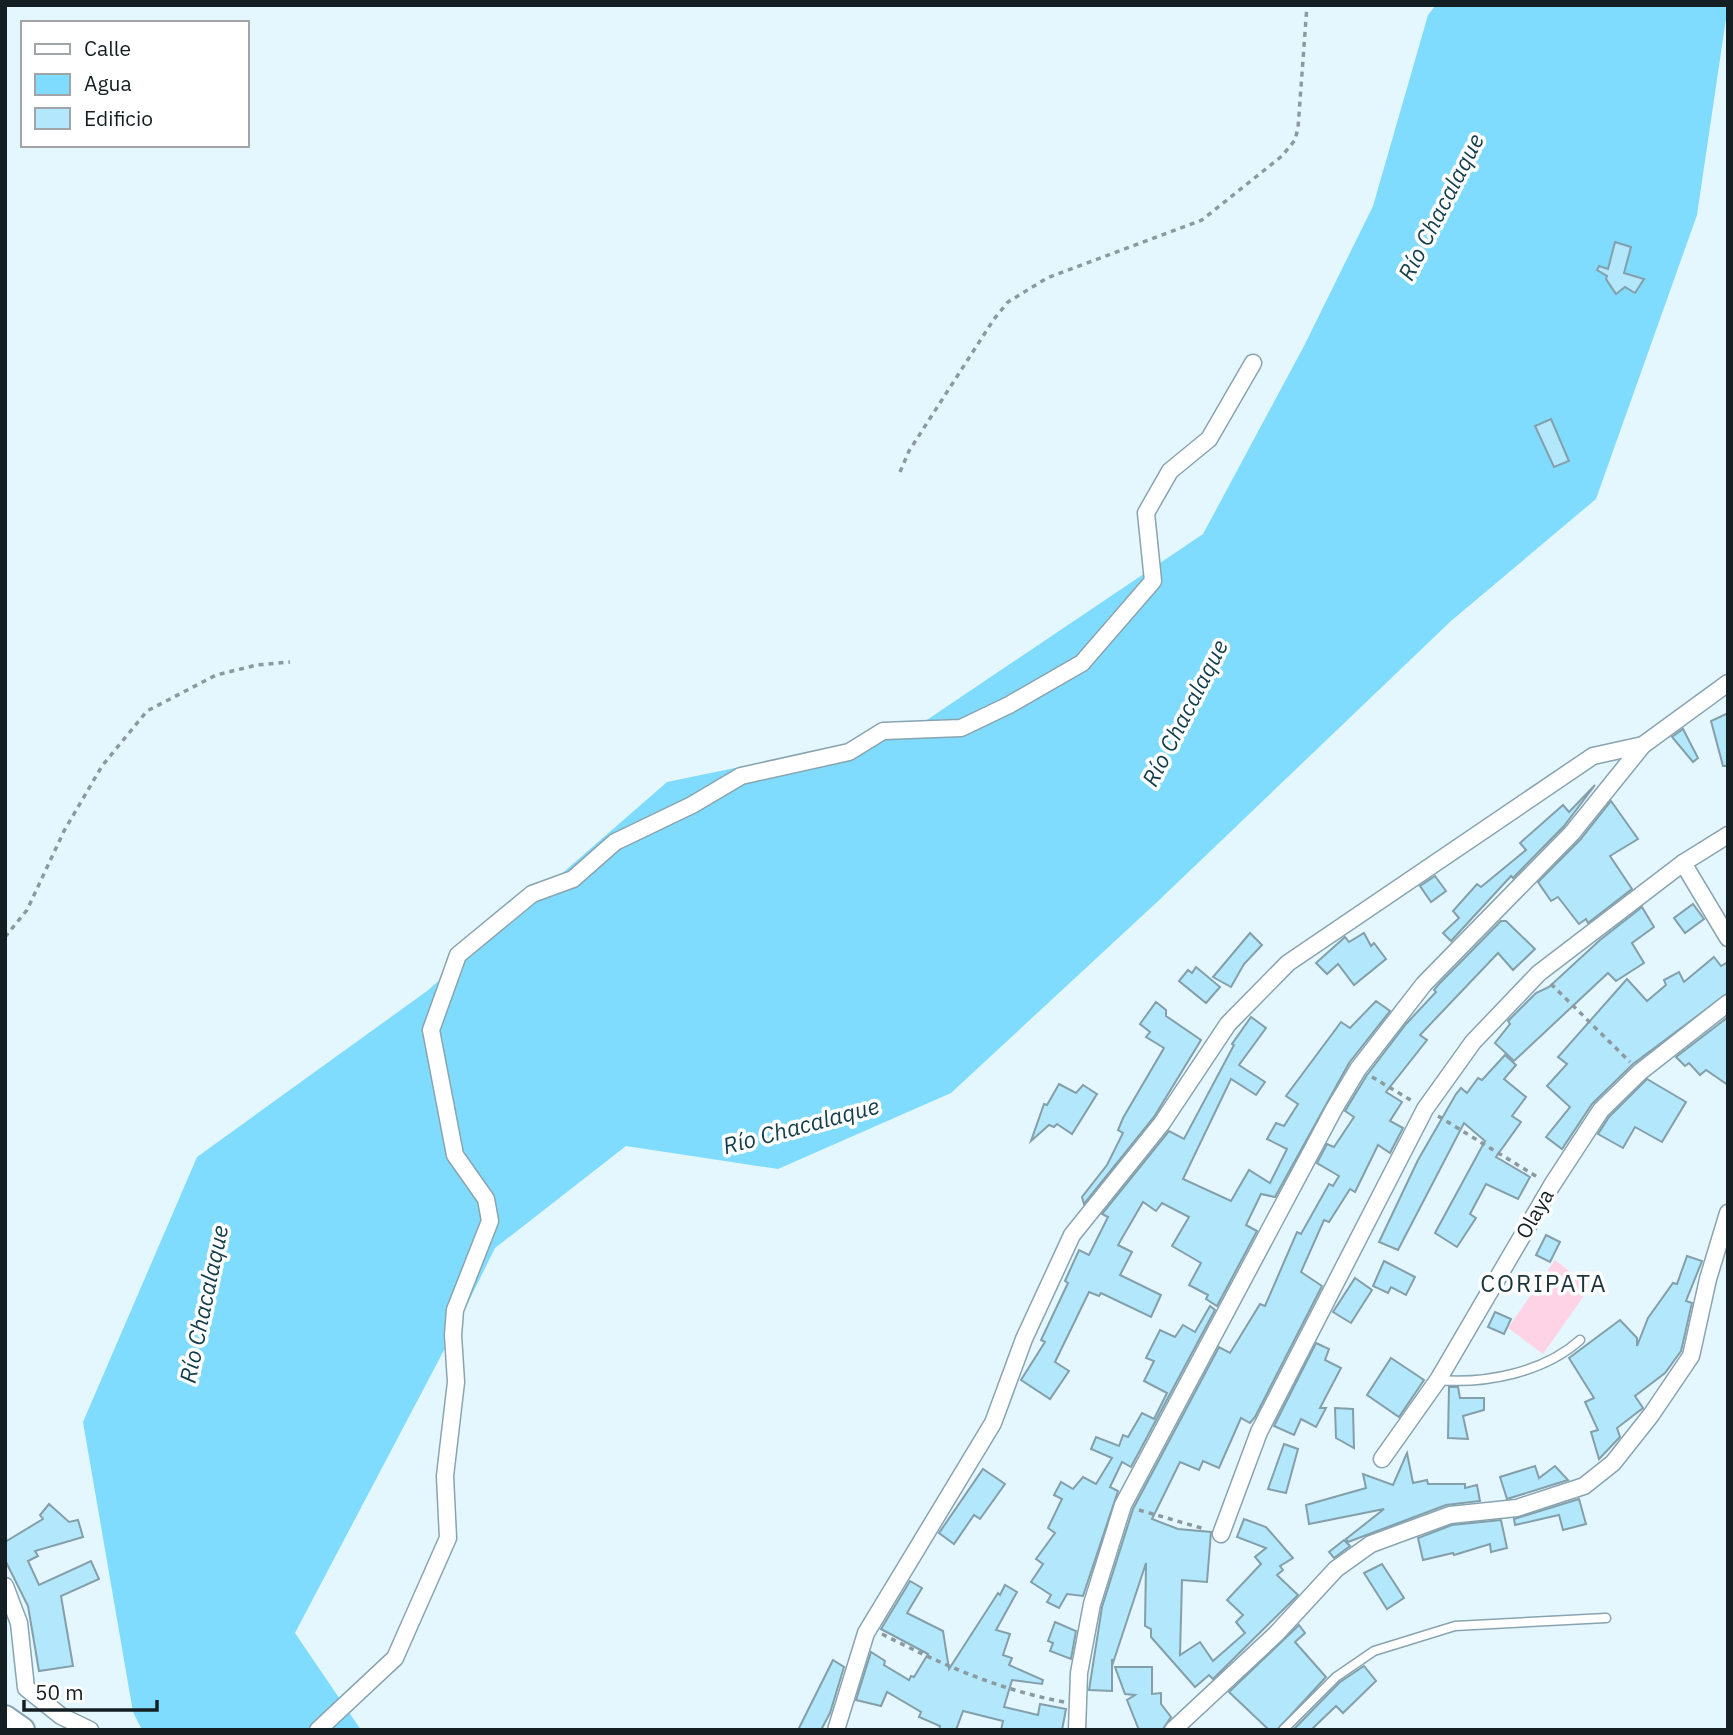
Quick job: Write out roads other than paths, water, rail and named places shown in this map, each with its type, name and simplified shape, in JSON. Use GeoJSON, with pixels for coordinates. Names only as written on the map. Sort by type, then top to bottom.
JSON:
{"type":"FeatureCollection","features":[{"type":"Feature","properties":{"kind":"main road"},"geometry":{"type":"LineString","coordinates":[[5,1718],[22,1730]]}},
{"type":"Feature","properties":{"kind":"street"},"geometry":{"type":"LineString","coordinates":[[318,1730],[395,1658],[448,1538],[445,1476],[456,1382],[453,1335],[455,1310],[490,1221],[486,1199],[455,1155],[431,1030],[458,955],[532,894],[573,879],[615,842],[692,805],[741,776],[849,752],[883,731],[961,728],[1082,663],[1153,581],[1146,513],[1170,471],[1209,439],[1253,363]]}},
{"type":"Feature","properties":{"kind":"street"},"geometry":{"type":"LineString","coordinates":[[1077,1730],[1079,1673],[1092,1604],[1123,1505],[1334,1109],[1358,1069],[1424,984],[1572,832],[1643,745],[1728,683]]}},
{"type":"Feature","properties":{"kind":"street"},"geometry":{"type":"LineString","coordinates":[[836,1730],[866,1633],[993,1423],[1024,1339],[1072,1235],[1162,1123],[1228,1024],[1288,963],[1548,786],[1593,756],[1643,745]]}},
{"type":"Feature","properties":{"kind":"street"},"geometry":{"type":"LineString","coordinates":[[1221,1534],[1259,1432],[1425,1109],[1473,1042],[1539,973],[1683,863],[1728,835]]}},
{"type":"Feature","properties":{"kind":"street"},"geometry":{"type":"LineString","coordinates":[[1683,863],[1728,938]]}},
{"type":"Feature","properties":{"kind":"street","name":"Olaya"},"geometry":{"type":"LineString","coordinates":[[1382,1459],[1438,1380],[1552,1185],[1601,1110],[1640,1072],[1728,1003]]}},
{"type":"Feature","properties":{"kind":"street"},"geometry":{"type":"LineString","coordinates":[[1174,1730],[1276,1634],[1336,1569],[1371,1544],[1450,1515],[1517,1508],[1584,1486],[1613,1463],[1651,1415],[1691,1356],[1708,1279],[1728,1213]]}},
{"type":"Feature","properties":{"kind":"street"},"geometry":{"type":"LineString","coordinates":[[5,1586],[19,1623],[26,1688],[61,1716],[90,1730]]}},
{"type":"Feature","properties":{"kind":"lane"},"geometry":{"type":"LineString","coordinates":[[1438,1380],[1469,1383],[1550,1362],[1580,1340]]}},
{"type":"Feature","properties":{"kind":"lane"},"geometry":{"type":"LineString","coordinates":[[1283,1730],[1336,1677],[1374,1651],[1455,1626],[1606,1618]]}},
{"type":"Feature","properties":{"kind":"water","name":"Río Chacalaque"},"geometry":{"type":"Polygon","coordinates":[[[1436,5],[1728,5],[1697,215],[1596,499],[1451,621],[1155,904],[951,1093],[778,1169],[626,1146],[495,1248],[295,1633],[361,1730],[142,1730],[133,1712],[83,1422],[197,1157],[427,991],[667,782],[909,732],[1203,534],[1304,346],[1373,206],[1428,15],[1436,5]]]}},
{"type":"Feature","properties":{"kind":"district","name":"CORIPATA"},"geometry":{"type":"Point","coordinates":[1544,1284]}}]}
